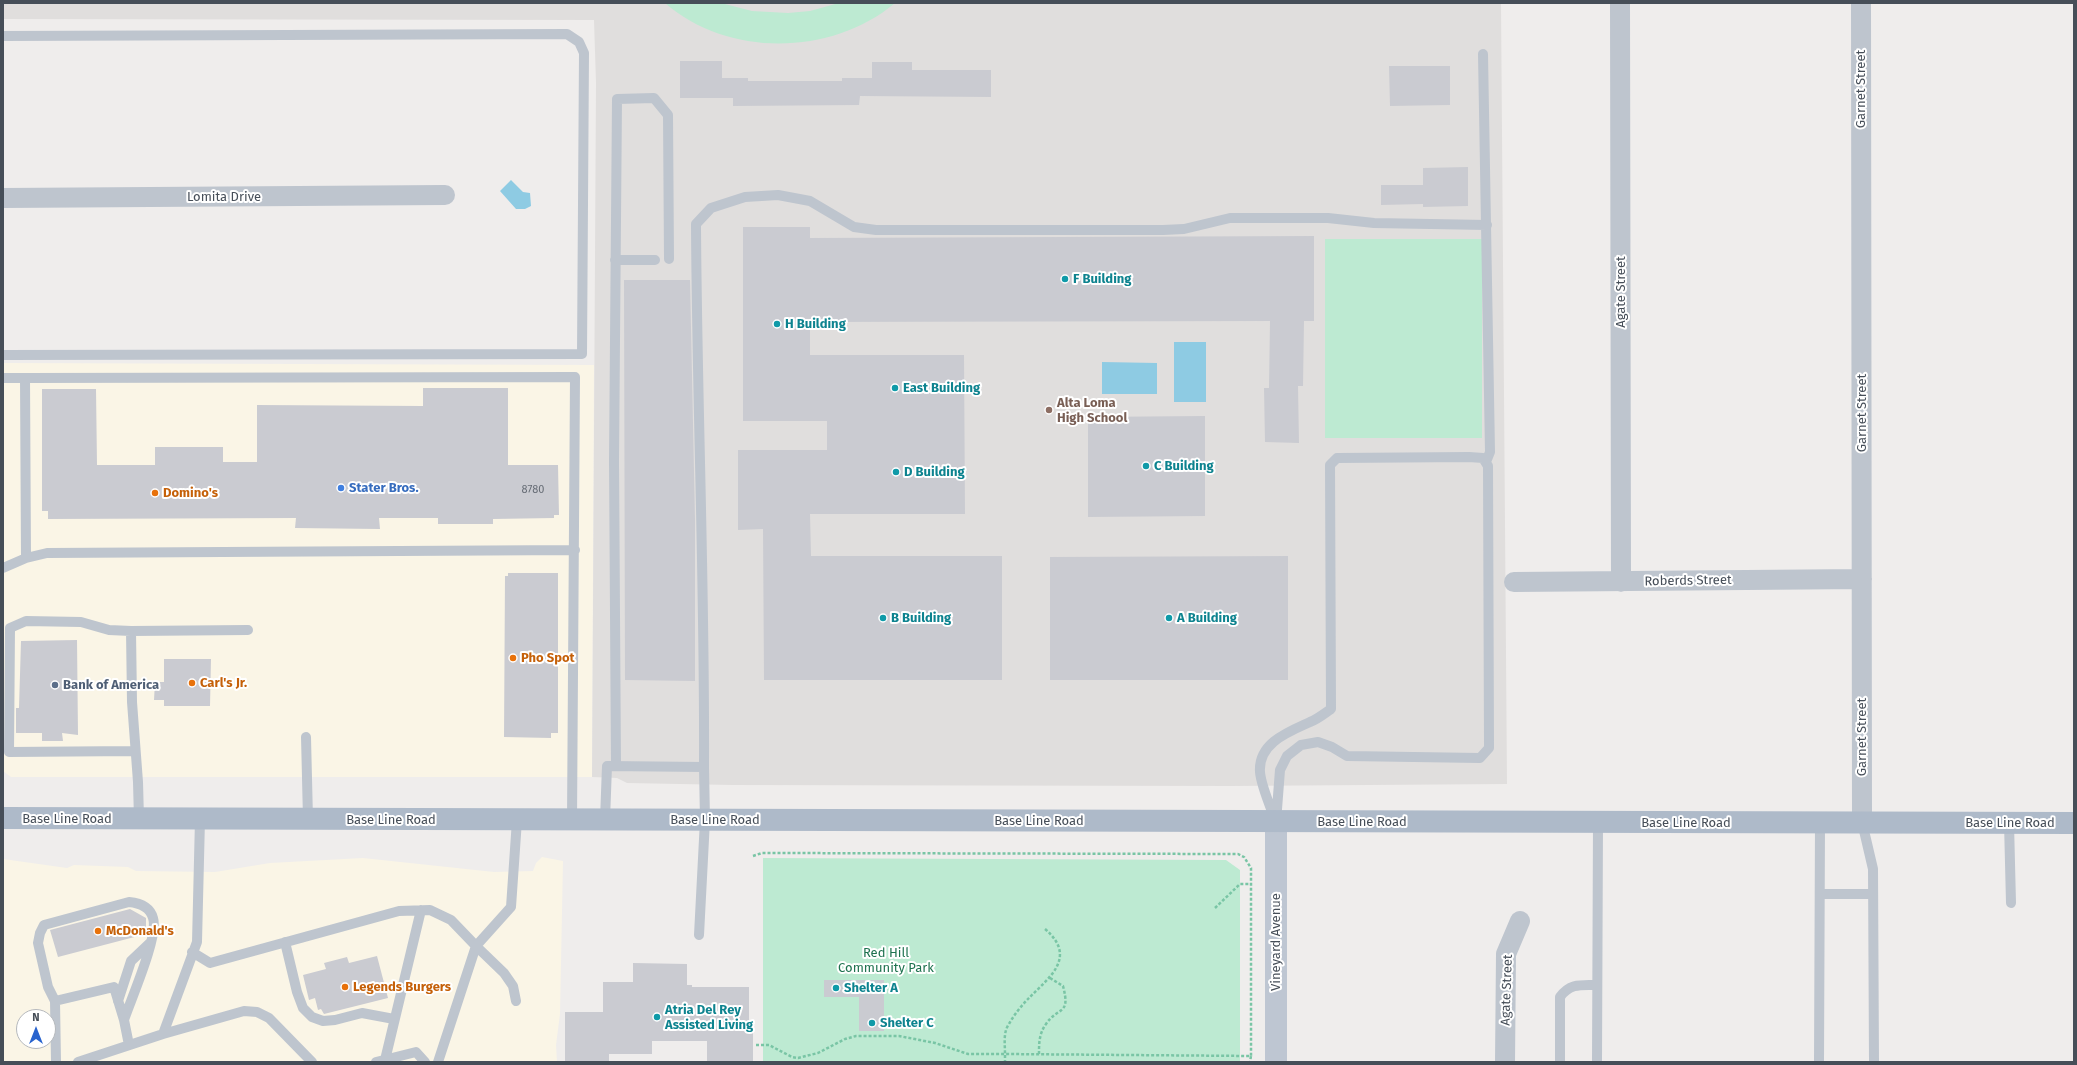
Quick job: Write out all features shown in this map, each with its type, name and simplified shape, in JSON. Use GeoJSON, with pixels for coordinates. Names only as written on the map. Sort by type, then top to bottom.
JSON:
{"type":"FeatureCollection","features":[{"type":"Feature","properties":{"kind":"main road","name":"Base Line Road"},"geometry":{"type":"LineString","coordinates":[[3,818],[2074,823]]}},
{"type":"Feature","properties":{"kind":"street","name":"Agate Street"},"geometry":{"type":"LineString","coordinates":[[1620,3],[1621,582]]}},
{"type":"Feature","properties":{"kind":"street","name":"Garnet Street"},"geometry":{"type":"LineString","coordinates":[[1861,3],[1862,822]]}},
{"type":"Feature","properties":{"kind":"street","name":"Lomita Drive"},"geometry":{"type":"LineString","coordinates":[[3,198],[445,195]]}},
{"type":"Feature","properties":{"kind":"street","name":"Roberds Street"},"geometry":{"type":"LineString","coordinates":[[1514,582],[1862,579]]}},
{"type":"Feature","properties":{"kind":"street","name":"Vineyard Avenue"},"geometry":{"type":"LineString","coordinates":[[1276,822],[1276,1062]]}},
{"type":"Feature","properties":{"kind":"street","name":"Agate Street"},"geometry":{"type":"LineString","coordinates":[[1505,1062],[1506,954],[1520,921]]}},
{"type":"Feature","properties":{"kind":"lane"},"geometry":{"type":"LineString","coordinates":[[3,36],[567,34],[579,42],[584,53],[582,354],[3,355]]}},
{"type":"Feature","properties":{"kind":"lane"},"geometry":{"type":"LineString","coordinates":[[1276,822],[1280,770],[1287,756],[1301,745],[1318,742],[1332,747],[1346,756],[1480,758],[1489,748],[1488,473],[1486,462],[1490,452],[1483,54]]}},
{"type":"Feature","properties":{"kind":"lane"},"geometry":{"type":"LineString","coordinates":[[616,766],[615,260],[617,99],[654,98],[668,115],[670,259]]}},
{"type":"Feature","properties":{"kind":"lane"},"geometry":{"type":"LineString","coordinates":[[699,935],[704,820],[704,653],[696,224],[712,208],[745,197],[778,195],[810,201],[854,227],[876,230],[1163,230],[1184,229],[1230,218],[1328,218],[1374,223],[1487,225]]}},
{"type":"Feature","properties":{"kind":"lane"},"geometry":{"type":"LineString","coordinates":[[615,260],[655,260]]}},
{"type":"Feature","properties":{"kind":"lane"},"geometry":{"type":"LineString","coordinates":[[3,378],[575,377],[572,820]]}},
{"type":"Feature","properties":{"kind":"lane"},"geometry":{"type":"LineString","coordinates":[[25,378],[26,558]]}},
{"type":"Feature","properties":{"kind":"lane"},"geometry":{"type":"LineString","coordinates":[[1276,822],[1260,773],[1261,757],[1273,741],[1287,731],[1312,721],[1331,709],[1330,465],[1337,458],[1469,457],[1483,458],[1486,462]]}},
{"type":"Feature","properties":{"kind":"lane"},"geometry":{"type":"LineString","coordinates":[[3,568],[26,558],[47,553],[575,550]]}},
{"type":"Feature","properties":{"kind":"lane"},"geometry":{"type":"LineString","coordinates":[[136,751],[9,752],[10,628],[26,621],[81,622],[109,630],[131,631],[248,630]]}},
{"type":"Feature","properties":{"kind":"lane"},"geometry":{"type":"LineString","coordinates":[[131,631],[132,702],[139,819]]}},
{"type":"Feature","properties":{"kind":"lane"},"geometry":{"type":"LineString","coordinates":[[306,737],[308,819]]}},
{"type":"Feature","properties":{"kind":"lane"},"geometry":{"type":"LineString","coordinates":[[605,820],[606,766],[704,767]]}},
{"type":"Feature","properties":{"kind":"lane"},"geometry":{"type":"LineString","coordinates":[[163,1034],[192,952],[197,942],[200,819]]}},
{"type":"Feature","properties":{"kind":"lane"},"geometry":{"type":"LineString","coordinates":[[438,1062],[476,946],[511,907],[517,820]]}},
{"type":"Feature","properties":{"kind":"lane"},"geometry":{"type":"LineString","coordinates":[[1597,1062],[1598,822]]}},
{"type":"Feature","properties":{"kind":"lane"},"geometry":{"type":"LineString","coordinates":[[1862,822],[1872,862],[1874,1062]]}},
{"type":"Feature","properties":{"kind":"lane"},"geometry":{"type":"LineString","coordinates":[[1818,1062],[1820,823]]}},
{"type":"Feature","properties":{"kind":"lane"},"geometry":{"type":"LineString","coordinates":[[2009,823],[2011,903]]}},
{"type":"Feature","properties":{"kind":"lane"},"geometry":{"type":"LineString","coordinates":[[1820,894],[1873,894]]}},
{"type":"Feature","properties":{"kind":"lane"},"geometry":{"type":"LineString","coordinates":[[56,1062],[55,1001],[48,987],[38,943],[40,933],[44,926],[129,902],[139,903],[147,909],[153,918],[154,928],[151,942],[124,1020]]}},
{"type":"Feature","properties":{"kind":"lane"},"geometry":{"type":"LineString","coordinates":[[380,1061],[394,1019],[420,910]]}},
{"type":"Feature","properties":{"kind":"lane"},"geometry":{"type":"LineString","coordinates":[[192,952],[210,963],[399,911],[430,910],[451,920],[476,946],[513,986],[516,1001]]}},
{"type":"Feature","properties":{"kind":"lane"},"geometry":{"type":"LineString","coordinates":[[118,1001],[131,961],[151,942]]}},
{"type":"Feature","properties":{"kind":"lane"},"geometry":{"type":"LineString","coordinates":[[285,942],[297,992],[303,1008],[312,1018],[322,1021],[335,1020],[362,1013],[394,1019]]}},
{"type":"Feature","properties":{"kind":"lane"},"geometry":{"type":"LineString","coordinates":[[1560,1062],[1560,997],[1566,989],[1579,985],[1597,986]]}},
{"type":"Feature","properties":{"kind":"lane"},"geometry":{"type":"LineString","coordinates":[[55,1001],[114,987],[124,1020],[129,1045]]}},
{"type":"Feature","properties":{"kind":"lane"},"geometry":{"type":"LineString","coordinates":[[78,1062],[163,1034],[244,1011],[257,1012],[269,1018],[312,1062]]}},
{"type":"Feature","properties":{"kind":"lane"},"geometry":{"type":"LineString","coordinates":[[380,1061],[416,1052],[425,1062]]}},
{"type":"Feature","properties":{"kind":"path"},"geometry":{"type":"LineString","coordinates":[[753,856],[762,853],[1238,854],[1244,857],[1251,868],[1250,1062]]}},
{"type":"Feature","properties":{"kind":"path"},"geometry":{"type":"LineString","coordinates":[[1215,908],[1240,884],[1251,884]]}},
{"type":"Feature","properties":{"kind":"path"},"geometry":{"type":"LineString","coordinates":[[1005,1062],[1005,1036],[1008,1025],[1027,1000],[1056,971],[1059,961],[1058,949],[1053,938],[1045,930]]}},
{"type":"Feature","properties":{"kind":"path"},"geometry":{"type":"LineString","coordinates":[[1039,1054],[1041,1032],[1047,1022],[1063,1010],[1066,1003],[1062,986],[1050,978]]}},
{"type":"Feature","properties":{"kind":"path"},"geometry":{"type":"LineString","coordinates":[[756,1045],[769,1046],[792,1058],[818,1053],[845,1039],[856,1036],[898,1036],[935,1043],[968,1054],[1251,1056]]}},
{"type":"Feature","properties":{"kind":"shaded area","name":"Alta Loma High School"},"geometry":{"type":"Polygon","coordinates":[[[3,3],[1501,3],[1507,784],[1231,786],[733,785],[627,783],[617,778],[592,777],[596,83],[594,20],[3,19],[3,3]]]}},
{"type":"Feature","properties":{"kind":"shaded area"},"geometry":{"type":"Polygon","coordinates":[[[3,363],[594,365],[592,777],[11,777],[3,771],[3,363]]]}},
{"type":"Feature","properties":{"kind":"shaded area"},"geometry":{"type":"Polygon","coordinates":[[[542,857],[563,861],[560,1014],[556,1045],[557,1062],[3,1062],[3,859],[67,868],[74,865],[128,867],[136,871],[215,872],[270,863],[363,858],[494,872],[533,871],[536,863],[542,857]]]}},
{"type":"Feature","properties":{"kind":"green space"},"geometry":{"type":"Polygon","coordinates":[[[665,3],[721,3],[752,11],[788,13],[810,11],[839,3],[895,3],[870,20],[841,33],[811,41],[780,44],[749,41],[719,34],[690,21],[665,3]]]}},
{"type":"Feature","properties":{"kind":"green space"},"geometry":{"type":"Polygon","coordinates":[[[1325,239],[1482,239],[1482,438],[1325,438],[1325,239]]]}},
{"type":"Feature","properties":{"kind":"green space","name":"Red Hill Community Park"},"geometry":{"type":"Polygon","coordinates":[[[763,858],[1226,860],[1240,870],[1240,1062],[763,1062],[763,858]]]}},
{"type":"Feature","properties":{"kind":"water"},"geometry":{"type":"Polygon","coordinates":[[[511,180],[523,192],[530,193],[531,206],[525,209],[516,209],[500,191],[511,180]]]}},
{"type":"Feature","properties":{"kind":"water"},"geometry":{"type":"Polygon","coordinates":[[[1174,342],[1206,342],[1206,402],[1174,402],[1174,342]]]}},
{"type":"Feature","properties":{"kind":"water"},"geometry":{"type":"Polygon","coordinates":[[[1102,362],[1157,363],[1157,394],[1102,394],[1102,362]]]}},
{"type":"Feature","properties":{"kind":"building"},"geometry":{"type":"Polygon","coordinates":[[[680,61],[722,61],[722,78],[748,78],[748,81],[842,81],[842,78],[872,78],[872,62],[912,62],[912,70],[991,70],[991,97],[860,96],[859,105],[733,106],[733,98],[680,98],[680,61]]]}},
{"type":"Feature","properties":{"kind":"building"},"geometry":{"type":"Polygon","coordinates":[[[1389,66],[1450,66],[1450,105],[1390,106],[1389,66]]]}},
{"type":"Feature","properties":{"kind":"building"},"geometry":{"type":"Polygon","coordinates":[[[1468,167],[1468,206],[1423,207],[1423,204],[1381,205],[1381,185],[1423,185],[1423,168],[1468,167]]]}},
{"type":"Feature","properties":{"kind":"building"},"geometry":{"type":"Polygon","coordinates":[[[743,227],[810,227],[810,238],[1314,236],[1314,321],[1304,321],[1303,386],[1298,386],[1299,443],[1265,442],[1264,388],[1269,388],[1270,321],[810,322],[810,355],[964,355],[965,514],[810,514],[811,556],[1002,556],[1002,680],[764,680],[763,529],[738,530],[738,450],[827,450],[827,421],[743,421],[743,227]]]}},
{"type":"Feature","properties":{"kind":"building"},"geometry":{"type":"Polygon","coordinates":[[[624,280],[690,280],[695,520],[695,681],[625,680],[624,280]]]}},
{"type":"Feature","properties":{"kind":"building"},"geometry":{"type":"Polygon","coordinates":[[[423,388],[508,388],[508,465],[558,465],[559,515],[554,515],[554,518],[493,519],[493,524],[438,524],[438,518],[379,518],[380,529],[295,528],[296,518],[48,519],[48,511],[42,511],[42,389],[96,389],[97,465],[155,465],[155,447],[223,447],[223,462],[257,462],[257,405],[423,406],[423,388]]]}},
{"type":"Feature","properties":{"kind":"building","name":"C Building"},"geometry":{"type":"Polygon","coordinates":[[[1205,416],[1205,516],[1088,517],[1088,417],[1205,416]]]}},
{"type":"Feature","properties":{"kind":"building","name":"A Building"},"geometry":{"type":"Polygon","coordinates":[[[1288,556],[1288,680],[1050,680],[1050,557],[1288,556]]]}},
{"type":"Feature","properties":{"kind":"building"},"geometry":{"type":"Polygon","coordinates":[[[508,573],[558,573],[558,733],[551,733],[551,738],[504,737],[505,576],[508,576],[508,573]]]}},
{"type":"Feature","properties":{"kind":"building"},"geometry":{"type":"Polygon","coordinates":[[[77,640],[78,735],[62,733],[63,741],[42,741],[42,733],[16,733],[16,708],[19,708],[21,641],[77,640]]]}},
{"type":"Feature","properties":{"kind":"building"},"geometry":{"type":"Polygon","coordinates":[[[164,659],[211,659],[210,706],[164,706],[164,700],[154,700],[155,682],[164,682],[164,659]]]}},
{"type":"Feature","properties":{"kind":"building","name":"McDonald's"},"geometry":{"type":"Polygon","coordinates":[[[130,909],[146,918],[146,934],[58,957],[50,930],[130,909]]]}},
{"type":"Feature","properties":{"kind":"building","name":"Legends Burgers"},"geometry":{"type":"Polygon","coordinates":[[[377,956],[388,998],[324,1014],[321,1009],[318,1010],[315,998],[309,1000],[303,975],[326,969],[324,963],[347,957],[349,963],[377,956]]]}},
{"type":"Feature","properties":{"kind":"building","name":"Atria Del Rey Assisted Living"},"geometry":{"type":"Polygon","coordinates":[[[633,963],[687,964],[687,985],[692,985],[692,987],[749,987],[749,1022],[753,1022],[753,1062],[707,1062],[707,1041],[652,1041],[652,1054],[609,1054],[609,1062],[565,1062],[565,1012],[603,1012],[603,982],[633,982],[633,963]]]}},
{"type":"Feature","properties":{"kind":"building"},"geometry":{"type":"Polygon","coordinates":[[[824,980],[884,980],[884,1031],[859,1031],[859,997],[824,997],[824,980]]]}},
{"type":"Feature","properties":{"kind":"place","name":"F Building"},"geometry":{"type":"Point","coordinates":[1065,279]}},
{"type":"Feature","properties":{"kind":"place","name":"H Building"},"geometry":{"type":"Point","coordinates":[777,324]}},
{"type":"Feature","properties":{"kind":"place","name":"East Building"},"geometry":{"type":"Point","coordinates":[895,388]}},
{"type":"Feature","properties":{"kind":"place","name":"Alta Loma High School"},"geometry":{"type":"Point","coordinates":[1049,410]}},
{"type":"Feature","properties":{"kind":"place","name":"C Building"},"geometry":{"type":"Point","coordinates":[1146,466]}},
{"type":"Feature","properties":{"kind":"place","name":"D Building"},"geometry":{"type":"Point","coordinates":[896,472]}},
{"type":"Feature","properties":{"kind":"place","name":"Stater Bros."},"geometry":{"type":"Point","coordinates":[341,488]}},
{"type":"Feature","properties":{"kind":"place","name":"Domino's"},"geometry":{"type":"Point","coordinates":[155,493]}},
{"type":"Feature","properties":{"kind":"place","name":"B Building"},"geometry":{"type":"Point","coordinates":[883,618]}},
{"type":"Feature","properties":{"kind":"place","name":"A Building"},"geometry":{"type":"Point","coordinates":[1169,618]}},
{"type":"Feature","properties":{"kind":"place","name":"Pho Spot"},"geometry":{"type":"Point","coordinates":[513,658]}},
{"type":"Feature","properties":{"kind":"place","name":"Carl's Jr."},"geometry":{"type":"Point","coordinates":[192,683]}},
{"type":"Feature","properties":{"kind":"place","name":"Bank of America"},"geometry":{"type":"Point","coordinates":[55,685]}},
{"type":"Feature","properties":{"kind":"place","name":"McDonald's"},"geometry":{"type":"Point","coordinates":[98,931]}},
{"type":"Feature","properties":{"kind":"place","name":"Legends Burgers"},"geometry":{"type":"Point","coordinates":[345,987]}},
{"type":"Feature","properties":{"kind":"place","name":"Shelter A"},"geometry":{"type":"Point","coordinates":[836,988]}},
{"type":"Feature","properties":{"kind":"place","name":"Atria Del Rey Assisted Living"},"geometry":{"type":"Point","coordinates":[657,1017]}},
{"type":"Feature","properties":{"kind":"place","name":"Shelter C"},"geometry":{"type":"Point","coordinates":[872,1023]}}]}
